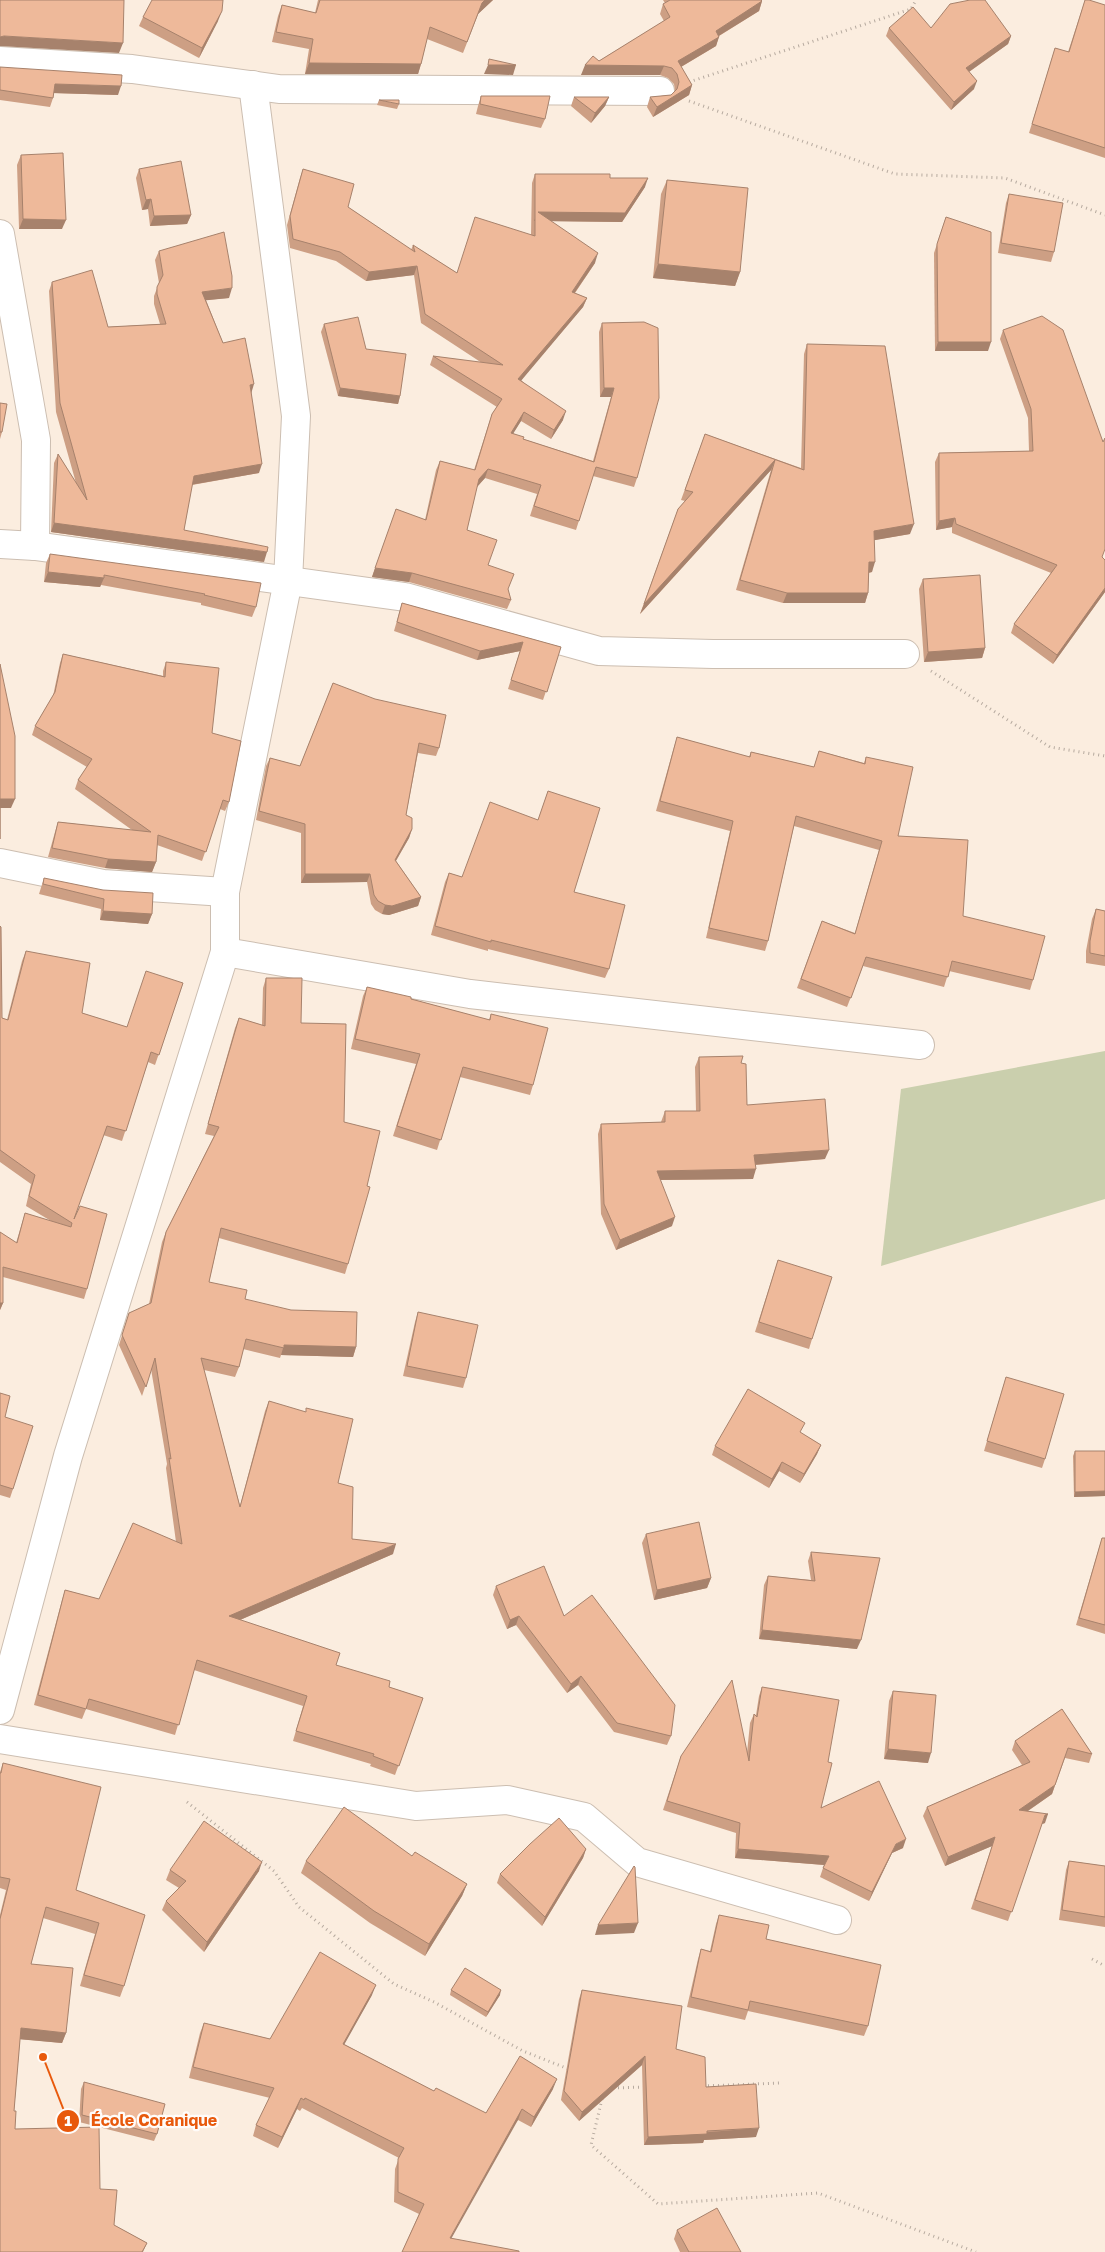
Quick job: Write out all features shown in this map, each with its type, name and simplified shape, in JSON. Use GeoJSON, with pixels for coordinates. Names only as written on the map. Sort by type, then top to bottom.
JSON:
{"type":"FeatureCollection","features":[{"type":"Feature","properties":{"kind":"street"},"geometry":{"type":"LineString","coordinates":[[0,61],[132,69],[279,89],[660,91]]}},
{"type":"Feature","properties":{"kind":"street"},"geometry":{"type":"LineString","coordinates":[[0,1710],[68,1456],[225,952],[225,892],[288,581],[296,416],[253,85]]}},
{"type":"Feature","properties":{"kind":"street"},"geometry":{"type":"LineString","coordinates":[[0,234],[36,440],[35,546]]}},
{"type":"Feature","properties":{"kind":"street"},"geometry":{"type":"LineString","coordinates":[[0,544],[35,546],[405,597],[599,651],[713,654],[905,654]]}},
{"type":"Feature","properties":{"kind":"street"},"geometry":{"type":"LineString","coordinates":[[0,863],[103,884],[225,892]]}},
{"type":"Feature","properties":{"kind":"street"},"geometry":{"type":"LineString","coordinates":[[225,952],[470,994],[920,1045]]}},
{"type":"Feature","properties":{"kind":"street"},"geometry":{"type":"LineString","coordinates":[[0,1739],[416,1806],[507,1800],[517,1802],[584,1817],[637,1862],[837,1920]]}},
{"type":"Feature","properties":{"kind":"path"},"geometry":{"type":"LineString","coordinates":[[660,91],[911,9],[916,0]]}},
{"type":"Feature","properties":{"kind":"path"},"geometry":{"type":"LineString","coordinates":[[660,91],[895,174],[1005,178],[1105,216]]}},
{"type":"Feature","properties":{"kind":"path"},"geometry":{"type":"LineString","coordinates":[[905,654],[1050,747],[1105,756]]}},
{"type":"Feature","properties":{"kind":"path"},"geometry":{"type":"LineString","coordinates":[[184,1799],[274,1872],[299,1907],[394,1984],[434,2002],[523,2051],[578,2073]]}},
{"type":"Feature","properties":{"kind":"path"},"geometry":{"type":"LineString","coordinates":[[1092,1959],[1105,1966]]}},
{"type":"Feature","properties":{"kind":"path"},"geometry":{"type":"LineString","coordinates":[[701,2086],[780,2083]]}},
{"type":"Feature","properties":{"kind":"path"},"geometry":{"type":"LineString","coordinates":[[606,2084],[614,2088],[653,2087]]}},
{"type":"Feature","properties":{"kind":"path"},"geometry":{"type":"LineString","coordinates":[[604,2092],[591,2145],[658,2204],[818,2193],[976,2252]]}},
{"type":"Feature","properties":{"kind":"green space"},"geometry":{"type":"Polygon","coordinates":[[[1105,1051],[1105,1199],[881,1266],[901,1089],[1105,1051]]]}},
{"type":"Feature","properties":{"kind":"building"},"geometry":{"type":"Polygon","coordinates":[[[0,0],[124,0],[123,43],[0,37],[0,0]]]}},
{"type":"Feature","properties":{"kind":"building"},"geometry":{"type":"Polygon","coordinates":[[[152,0],[223,0],[222,11],[202,48],[143,17],[152,0]]]}},
{"type":"Feature","properties":{"kind":"building"},"geometry":{"type":"Polygon","coordinates":[[[320,0],[485,0],[482,3],[467,42],[430,27],[421,64],[309,63],[313,39],[276,32],[282,5],[316,13],[320,0]]]}},
{"type":"Feature","properties":{"kind":"building"},"geometry":{"type":"Polygon","coordinates":[[[670,0],[762,1],[716,31],[719,37],[678,61],[692,85],[657,107],[650,97],[671,95],[677,89],[679,82],[677,74],[672,68],[664,66],[585,65],[593,56],[599,61],[670,17],[663,4],[670,0]]]}},
{"type":"Feature","properties":{"kind":"building"},"geometry":{"type":"Polygon","coordinates":[[[970,0],[985,0],[1011,36],[966,68],[977,81],[954,102],[889,28],[913,7],[931,28],[950,4],[970,0]]]}},
{"type":"Feature","properties":{"kind":"building"},"geometry":{"type":"Polygon","coordinates":[[[1085,0],[1105,5],[1105,148],[1032,124],[1055,48],[1069,52],[1085,0]]]}},
{"type":"Feature","properties":{"kind":"building"},"geometry":{"type":"Polygon","coordinates":[[[489,59],[516,65],[488,65],[489,59]]]}},
{"type":"Feature","properties":{"kind":"building"},"geometry":{"type":"Polygon","coordinates":[[[0,67],[122,75],[121,86],[55,84],[53,98],[0,90],[0,67]]]}},
{"type":"Feature","properties":{"kind":"building"},"geometry":{"type":"Polygon","coordinates":[[[481,96],[550,96],[545,119],[480,104],[481,96]]]}},
{"type":"Feature","properties":{"kind":"building"},"geometry":{"type":"Polygon","coordinates":[[[574,97],[609,97],[595,113],[574,97]]]}},
{"type":"Feature","properties":{"kind":"building"},"geometry":{"type":"Polygon","coordinates":[[[379,100],[399,100],[399,104],[379,100]]]}},
{"type":"Feature","properties":{"kind":"building"},"geometry":{"type":"Polygon","coordinates":[[[63,153],[66,220],[23,219],[21,155],[63,153]]]}},
{"type":"Feature","properties":{"kind":"building"},"geometry":{"type":"Polygon","coordinates":[[[181,161],[191,215],[154,216],[151,199],[146,200],[139,169],[181,161]]]}},
{"type":"Feature","properties":{"kind":"building"},"geometry":{"type":"Polygon","coordinates":[[[303,169],[354,184],[348,207],[415,252],[413,245],[457,273],[475,217],[535,236],[535,174],[610,174],[610,178],[648,178],[625,213],[538,212],[598,253],[572,292],[587,298],[518,379],[566,411],[554,430],[524,412],[511,433],[524,437],[523,439],[594,462],[614,388],[604,388],[602,323],[644,322],[658,328],[659,398],[637,478],[596,467],[579,521],[534,506],[541,485],[488,469],[479,479],[467,530],[497,540],[488,565],[514,574],[508,589],[511,600],[412,573],[375,568],[396,509],[426,520],[440,461],[475,470],[492,414],[502,399],[433,356],[503,365],[425,314],[417,266],[369,272],[340,252],[293,239],[290,216],[303,169]]]}},
{"type":"Feature","properties":{"kind":"building"},"geometry":{"type":"Polygon","coordinates":[[[667,180],[748,188],[740,272],[658,264],[667,180]]]}},
{"type":"Feature","properties":{"kind":"building"},"geometry":{"type":"Polygon","coordinates":[[[1009,194],[1063,203],[1054,252],[1001,243],[1009,194]]]}},
{"type":"Feature","properties":{"kind":"building"},"geometry":{"type":"Polygon","coordinates":[[[946,217],[991,232],[991,342],[938,342],[937,244],[946,217]]]}},
{"type":"Feature","properties":{"kind":"building"},"geometry":{"type":"Polygon","coordinates":[[[224,232],[232,276],[232,288],[202,292],[223,343],[245,338],[254,384],[250,385],[262,464],[194,476],[184,530],[268,547],[267,552],[54,523],[58,454],[87,500],[60,403],[52,282],[92,270],[108,327],[166,324],[157,294],[157,287],[163,275],[159,251],[224,232]]]}},
{"type":"Feature","properties":{"kind":"building"},"geometry":{"type":"Polygon","coordinates":[[[1042,316],[1063,330],[1103,442],[1105,438],[1105,549],[1102,557],[1105,560],[1105,588],[1057,655],[1014,624],[1057,565],[956,524],[955,518],[939,521],[939,453],[1033,451],[1031,409],[1003,330],[1042,316]]]}},
{"type":"Feature","properties":{"kind":"building"},"geometry":{"type":"Polygon","coordinates":[[[358,317],[366,349],[406,354],[400,396],[340,388],[324,324],[358,317]]]}},
{"type":"Feature","properties":{"kind":"building"},"geometry":{"type":"Polygon","coordinates":[[[807,344],[885,346],[914,524],[874,531],[875,562],[869,562],[868,593],[787,593],[740,580],[775,460],[644,604],[678,509],[693,492],[685,490],[705,434],[804,470],[807,344]]]}},
{"type":"Feature","properties":{"kind":"building"},"geometry":{"type":"Polygon","coordinates":[[[0,403],[7,404],[2,432],[0,432],[0,403]]]}},
{"type":"Feature","properties":{"kind":"building"},"geometry":{"type":"Polygon","coordinates":[[[50,554],[261,583],[256,607],[205,594],[104,575],[104,578],[48,572],[50,554]]]}},
{"type":"Feature","properties":{"kind":"building"},"geometry":{"type":"Polygon","coordinates":[[[980,575],[985,648],[928,652],[923,579],[980,575]]]}},
{"type":"Feature","properties":{"kind":"building"},"geometry":{"type":"Polygon","coordinates":[[[402,603],[561,647],[547,692],[511,680],[523,642],[480,651],[397,622],[402,603]]]}},
{"type":"Feature","properties":{"kind":"building"},"geometry":{"type":"Polygon","coordinates":[[[63,654],[165,677],[166,662],[219,668],[212,733],[241,741],[229,802],[223,800],[206,852],[158,835],[156,862],[108,859],[52,848],[58,822],[151,832],[78,780],[92,759],[35,726],[55,692],[63,654]]]}},
{"type":"Feature","properties":{"kind":"building"},"geometry":{"type":"Polygon","coordinates":[[[0,664],[15,736],[15,799],[0,799],[0,664]]]}},
{"type":"Feature","properties":{"kind":"building"},"geometry":{"type":"Polygon","coordinates":[[[333,683],[375,699],[446,715],[439,748],[419,743],[406,815],[412,818],[412,829],[395,860],[421,897],[392,906],[385,905],[378,901],[374,895],[370,874],[305,874],[305,824],[259,811],[270,758],[300,766],[333,683]]]}},
{"type":"Feature","properties":{"kind":"building"},"geometry":{"type":"Polygon","coordinates":[[[677,737],[750,757],[751,752],[814,767],[819,751],[865,764],[866,757],[913,767],[898,836],[968,840],[963,916],[1045,936],[1033,980],[952,961],[948,977],[866,957],[851,998],[801,979],[822,921],[855,934],[882,841],[796,816],[768,941],[709,928],[733,821],[660,801],[677,737]]]}},
{"type":"Feature","properties":{"kind":"building"},"geometry":{"type":"Polygon","coordinates":[[[548,791],[600,808],[574,892],[625,905],[609,969],[491,940],[491,942],[435,926],[449,873],[462,877],[490,802],[538,820],[548,791]]]}},
{"type":"Feature","properties":{"kind":"building"},"geometry":{"type":"Polygon","coordinates":[[[44,878],[103,890],[153,893],[152,914],[103,911],[104,899],[43,884],[44,878]]]}},
{"type":"Feature","properties":{"kind":"building"},"geometry":{"type":"Polygon","coordinates":[[[1096,909],[1105,911],[1105,956],[1090,953],[1090,941],[1096,909]]]}},
{"type":"Feature","properties":{"kind":"building"},"geometry":{"type":"Polygon","coordinates":[[[0,926],[2,1018],[8,1020],[26,951],[90,963],[82,1013],[127,1027],[146,971],[183,983],[159,1055],[151,1052],[126,1131],[107,1126],[74,1219],[80,1206],[107,1214],[87,1289],[3,1267],[3,1303],[0,1303],[0,1232],[17,1243],[25,1213],[71,1227],[72,1223],[29,1196],[35,1175],[0,1150],[0,926]]]}},
{"type":"Feature","properties":{"kind":"building"},"geometry":{"type":"Polygon","coordinates":[[[266,978],[302,978],[301,1023],[346,1024],[344,1122],[380,1131],[367,1186],[370,1187],[348,1264],[221,1228],[209,1282],[247,1290],[245,1299],[291,1310],[357,1312],[356,1347],[284,1345],[284,1348],[246,1339],[239,1367],[201,1358],[240,1507],[269,1401],[306,1412],[306,1408],[353,1419],[338,1483],[353,1487],[352,1539],[396,1544],[229,1616],[340,1653],[336,1665],[390,1681],[389,1687],[423,1698],[399,1766],[373,1756],[374,1754],[296,1731],[307,1696],[197,1660],[179,1725],[89,1699],[86,1709],[38,1695],[65,1590],[99,1599],[133,1523],[182,1544],[155,1358],[146,1387],[122,1335],[129,1313],[151,1303],[166,1232],[219,1127],[208,1124],[239,1018],[265,1026],[266,978]]]}},
{"type":"Feature","properties":{"kind":"building"},"geometry":{"type":"Polygon","coordinates":[[[367,987],[411,997],[411,999],[490,1020],[491,1014],[548,1028],[533,1085],[463,1067],[441,1140],[397,1126],[420,1054],[355,1039],[367,987]]]}},
{"type":"Feature","properties":{"kind":"building"},"geometry":{"type":"Polygon","coordinates":[[[743,1056],[741,1063],[746,1064],[747,1105],[825,1099],[829,1150],[754,1155],[756,1169],[657,1171],[675,1217],[620,1240],[604,1204],[601,1124],[665,1122],[665,1111],[700,1111],[699,1057],[743,1056]]]}},
{"type":"Feature","properties":{"kind":"building"},"geometry":{"type":"Polygon","coordinates":[[[778,1260],[832,1277],[812,1339],[759,1322],[778,1260]]]}},
{"type":"Feature","properties":{"kind":"building"},"geometry":{"type":"Polygon","coordinates":[[[418,1312],[478,1325],[466,1378],[407,1366],[418,1312]]]}},
{"type":"Feature","properties":{"kind":"building"},"geometry":{"type":"Polygon","coordinates":[[[1006,1377],[1064,1394],[1045,1459],[987,1441],[1006,1377]]]}},
{"type":"Feature","properties":{"kind":"building"},"geometry":{"type":"Polygon","coordinates":[[[748,1389],[805,1423],[800,1432],[821,1445],[804,1474],[782,1462],[772,1479],[715,1446],[748,1389]]]}},
{"type":"Feature","properties":{"kind":"building"},"geometry":{"type":"Polygon","coordinates":[[[0,1393],[10,1396],[5,1417],[33,1426],[13,1489],[0,1485],[0,1393]]]}},
{"type":"Feature","properties":{"kind":"building"},"geometry":{"type":"Polygon","coordinates":[[[1075,1451],[1105,1451],[1105,1491],[1075,1492],[1075,1451]]]}},
{"type":"Feature","properties":{"kind":"building"},"geometry":{"type":"Polygon","coordinates":[[[699,1522],[711,1578],[657,1590],[646,1534],[699,1522]]]}},
{"type":"Feature","properties":{"kind":"building"},"geometry":{"type":"Polygon","coordinates":[[[1102,1538],[1105,1538],[1105,1625],[1079,1618],[1102,1538]]]}},
{"type":"Feature","properties":{"kind":"building"},"geometry":{"type":"Polygon","coordinates":[[[811,1552],[880,1558],[861,1640],[762,1630],[768,1576],[815,1581],[811,1552]]]}},
{"type":"Feature","properties":{"kind":"building"},"geometry":{"type":"Polygon","coordinates":[[[544,1566],[564,1616],[592,1595],[675,1705],[671,1736],[617,1723],[581,1676],[571,1684],[519,1616],[510,1620],[496,1586],[544,1566]]]}},
{"type":"Feature","properties":{"kind":"building"},"geometry":{"type":"Polygon","coordinates":[[[732,1680],[749,1761],[754,1714],[757,1717],[762,1687],[839,1700],[828,1762],[832,1763],[821,1808],[879,1781],[906,1839],[896,1844],[872,1892],[823,1868],[829,1856],[738,1849],[740,1823],[667,1801],[681,1756],[732,1680]]]}},
{"type":"Feature","properties":{"kind":"building"},"geometry":{"type":"Polygon","coordinates":[[[893,1691],[936,1695],[931,1753],[888,1749],[893,1691]]]}},
{"type":"Feature","properties":{"kind":"building"},"geometry":{"type":"Polygon","coordinates":[[[1062,1709],[1092,1754],[1068,1748],[1055,1785],[1019,1810],[1048,1814],[1045,1815],[1012,1912],[975,1900],[995,1837],[948,1857],[927,1807],[1030,1762],[1015,1741],[1062,1709]]]}},
{"type":"Feature","properties":{"kind":"building"},"geometry":{"type":"Polygon","coordinates":[[[3,1763],[101,1787],[76,1890],[145,1915],[124,1986],[84,1975],[99,1923],[46,1907],[31,1964],[73,1968],[66,2033],[21,2028],[14,2111],[16,2111],[15,2129],[99,2127],[100,2189],[117,2190],[114,2225],[147,2243],[142,2252],[0,2252],[0,1919],[10,1879],[0,1877],[0,1773],[3,1763]]]}},
{"type":"Feature","properties":{"kind":"building"},"geometry":{"type":"Polygon","coordinates":[[[344,1807],[412,1856],[415,1852],[467,1884],[429,1944],[374,1911],[306,1861],[344,1807]]]}},
{"type":"Feature","properties":{"kind":"building"},"geometry":{"type":"Polygon","coordinates":[[[559,1818],[586,1849],[545,1917],[500,1874],[559,1818]]]}},
{"type":"Feature","properties":{"kind":"building"},"geometry":{"type":"Polygon","coordinates":[[[204,1821],[262,1862],[207,1942],[166,1901],[186,1881],[170,1870],[204,1821]]]}},
{"type":"Feature","properties":{"kind":"building"},"geometry":{"type":"Polygon","coordinates":[[[1069,1861],[1105,1866],[1105,1917],[1062,1910],[1069,1861]]]}},
{"type":"Feature","properties":{"kind":"building"},"geometry":{"type":"Polygon","coordinates":[[[634,1866],[638,1923],[598,1925],[634,1866]]]}},
{"type":"Feature","properties":{"kind":"building"},"geometry":{"type":"Polygon","coordinates":[[[719,1915],[769,1925],[766,1939],[881,1965],[868,2026],[750,2001],[748,2010],[691,1997],[701,1949],[711,1952],[719,1915]]]}},
{"type":"Feature","properties":{"kind":"building"},"geometry":{"type":"Polygon","coordinates":[[[320,1952],[376,1985],[343,2044],[434,2091],[436,2088],[486,2113],[520,2056],[557,2079],[534,2117],[522,2109],[450,2238],[519,2252],[402,2252],[424,2204],[398,2192],[398,2159],[404,2148],[305,2098],[304,2100],[301,2098],[282,2137],[256,2125],[274,2088],[193,2067],[204,2023],[270,2039],[320,1952]]]}},
{"type":"Feature","properties":{"kind":"building"},"geometry":{"type":"Polygon","coordinates":[[[465,1968],[501,1990],[488,2012],[451,1990],[465,1968]]]}},
{"type":"Feature","properties":{"kind":"building"},"geometry":{"type":"Polygon","coordinates":[[[582,1990],[682,2006],[676,2049],[705,2057],[706,2087],[756,2084],[759,2128],[707,2131],[707,2134],[648,2137],[645,2056],[582,2112],[564,2091],[582,1990]]]}},
{"type":"Feature","properties":{"kind":"building"},"geometry":{"type":"Polygon","coordinates":[[[84,2082],[165,2104],[157,2134],[82,2115],[84,2082]]]}},
{"type":"Feature","properties":{"kind":"building"},"geometry":{"type":"Polygon","coordinates":[[[717,2208],[741,2252],[689,2252],[677,2230],[717,2208]]]}},
{"type":"Feature","properties":{"kind":"place","name":"École Coranique"},"geometry":{"type":"Point","coordinates":[43,2057]}}]}
